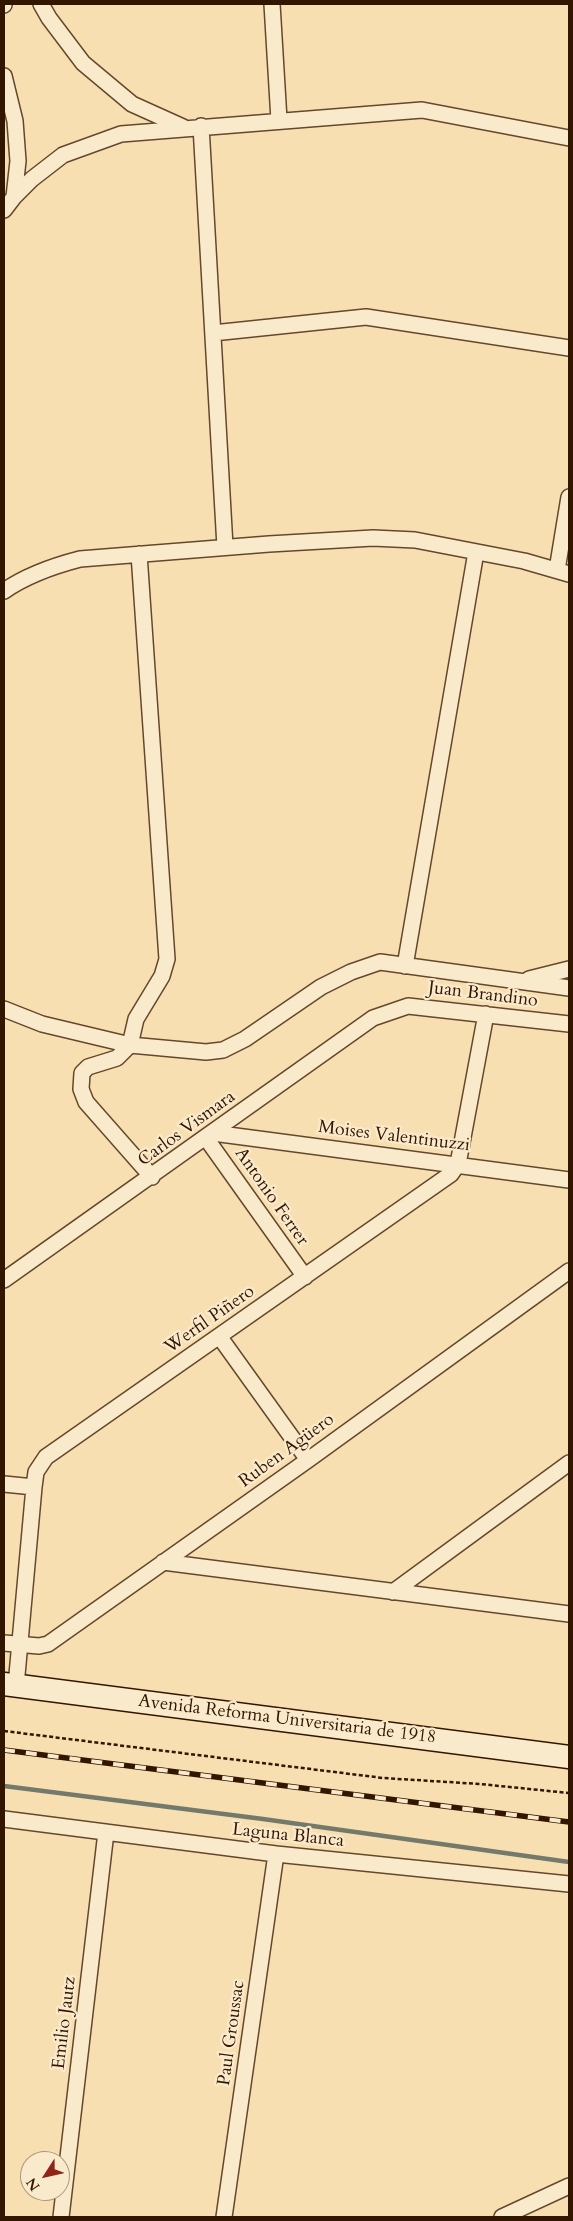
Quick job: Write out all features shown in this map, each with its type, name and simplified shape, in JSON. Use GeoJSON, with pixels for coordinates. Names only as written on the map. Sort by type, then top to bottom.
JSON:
{"type":"FeatureCollection","features":[{"type":"Feature","properties":{"kind":"main road","name":"Avenida Reforma Universitaria de 1918"},"geometry":{"type":"LineString","coordinates":[[10,1685],[569,1757]]}},
{"type":"Feature","properties":{"kind":"street"},"geometry":{"type":"LineString","coordinates":[[41,4],[49,18],[83,62],[132,104],[184,128]]}},
{"type":"Feature","properties":{"kind":"street"},"geometry":{"type":"LineString","coordinates":[[272,4],[279,120]]}},
{"type":"Feature","properties":{"kind":"street"},"geometry":{"type":"LineString","coordinates":[[4,76],[15,121],[18,161],[14,198]]}},
{"type":"Feature","properties":{"kind":"street"},"geometry":{"type":"LineString","coordinates":[[4,210],[32,179],[63,154],[121,134],[201,126],[422,110],[569,138]]}},
{"type":"Feature","properties":{"kind":"street"},"geometry":{"type":"LineString","coordinates":[[201,126],[225,547]]}},
{"type":"Feature","properties":{"kind":"street"},"geometry":{"type":"LineString","coordinates":[[213,334],[366,317],[569,348]]}},
{"type":"Feature","properties":{"kind":"street"},"geometry":{"type":"LineString","coordinates":[[4,591],[14,584],[51,567],[80,559],[225,547],[373,538],[415,540],[563,572],[569,497]]}},
{"type":"Feature","properties":{"kind":"street"},"geometry":{"type":"LineString","coordinates":[[404,966],[476,552]]}},
{"type":"Feature","properties":{"kind":"street"},"geometry":{"type":"LineString","coordinates":[[139,554],[167,959],[162,976],[136,1019],[130,1045],[117,1058],[88,1067],[82,1073],[81,1089],[86,1102],[152,1177]]}},
{"type":"Feature","properties":{"kind":"street"},"geometry":{"type":"LineString","coordinates":[[4,1009],[42,1024],[130,1045],[206,1052],[222,1050],[245,1039],[321,986],[351,972],[380,962],[569,988]]}},
{"type":"Feature","properties":{"kind":"street"},"geometry":{"type":"LineString","coordinates":[[521,982],[569,969]]}},
{"type":"Feature","properties":{"kind":"street","name":"Juan Brandino"},"geometry":{"type":"LineString","coordinates":[[392,1010],[408,1006],[569,1024]]}},
{"type":"Feature","properties":{"kind":"street","name":"Carlos Vismara"},"geometry":{"type":"LineString","coordinates":[[4,1280],[210,1136],[373,1018],[392,1010]]}},
{"type":"Feature","properties":{"kind":"street"},"geometry":{"type":"LineString","coordinates":[[458,1164],[486,1014]]}},
{"type":"Feature","properties":{"kind":"street","name":"Moises Valentinuzzi"},"geometry":{"type":"LineString","coordinates":[[210,1136],[458,1164],[569,1180]]}},
{"type":"Feature","properties":{"kind":"street","name":"Antonio Ferrer"},"geometry":{"type":"LineString","coordinates":[[210,1136],[305,1277]]}},
{"type":"Feature","properties":{"kind":"street","name":"Werfil Piñero"},"geometry":{"type":"LineString","coordinates":[[10,1685],[21,1645],[36,1472],[46,1457],[452,1174],[458,1164]]}},
{"type":"Feature","properties":{"kind":"street","name":"Ruben Agüero"},"geometry":{"type":"LineString","coordinates":[[21,1645],[48,1644],[308,1460],[569,1271]]}},
{"type":"Feature","properties":{"kind":"street"},"geometry":{"type":"LineString","coordinates":[[219,1336],[308,1460]]}},
{"type":"Feature","properties":{"kind":"street"},"geometry":{"type":"LineString","coordinates":[[393,1592],[569,1463]]}},
{"type":"Feature","properties":{"kind":"street"},"geometry":{"type":"LineString","coordinates":[[4,1484],[34,1487]]}},
{"type":"Feature","properties":{"kind":"street"},"geometry":{"type":"LineString","coordinates":[[163,1562],[569,1614]]}},
{"type":"Feature","properties":{"kind":"street"},"geometry":{"type":"LineString","coordinates":[[4,1643],[21,1645]]}},
{"type":"Feature","properties":{"kind":"street","name":"Laguna Blanca"},"geometry":{"type":"LineString","coordinates":[[4,1819],[276,1854],[569,1884]]}},
{"type":"Feature","properties":{"kind":"street","name":"Emilio Jautz"},"geometry":{"type":"LineString","coordinates":[[61,2217],[106,1832]]}},
{"type":"Feature","properties":{"kind":"street","name":"Paul Groussac"},"geometry":{"type":"LineString","coordinates":[[224,2217],[276,1854]]}},
{"type":"Feature","properties":{"kind":"street"},"geometry":{"type":"LineString","coordinates":[[502,2217],[569,2186]]}},
{"type":"Feature","properties":{"kind":"path"},"geometry":{"type":"LineString","coordinates":[[4,1731],[383,1778],[480,1784],[569,1793]]}},
{"type":"Feature","properties":{"kind":"waterway"},"geometry":{"type":"LineString","coordinates":[[4,1786],[263,1819],[569,1862]]}},
{"type":"Feature","properties":{"kind":"railway"},"geometry":{"type":"LineString","coordinates":[[4,1750],[569,1822]]}}]}
